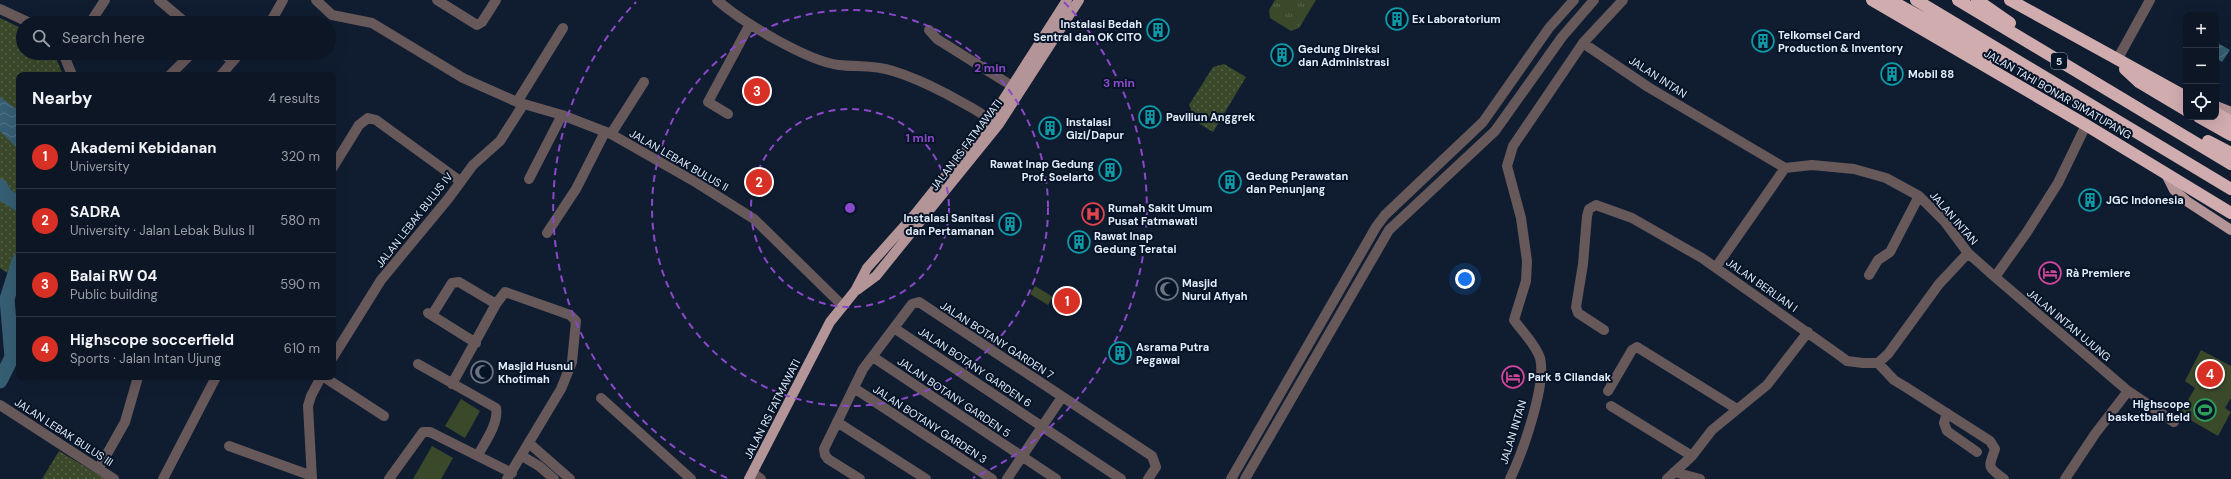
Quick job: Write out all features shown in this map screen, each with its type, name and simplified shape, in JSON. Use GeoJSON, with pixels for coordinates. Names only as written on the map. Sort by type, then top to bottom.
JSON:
{"type":"FeatureCollection","features":[{"type":"Feature","properties":{"kind":"highway","name":"JALAN TAHI BONAR SIMATUPANG"},"geometry":{"type":"LineString","coordinates":[[1872,0],[2086,125],[2231,213]]}},
{"type":"Feature","properties":{"kind":"highway"},"geometry":{"type":"LineString","coordinates":[[1890,0],[1993,57],[2006,60],[2013,59]]}},
{"type":"Feature","properties":{"kind":"highway","name":"5"},"geometry":{"type":"LineString","coordinates":[[1916,0],[2231,189]]}},
{"type":"Feature","properties":{"kind":"highway","name":"5"},"geometry":{"type":"LineString","coordinates":[[1958,0],[2231,164]]}},
{"type":"Feature","properties":{"kind":"highway"},"geometry":{"type":"LineString","coordinates":[[1977,0],[2110,83],[2117,90],[2119,97]]}},
{"type":"Feature","properties":{"kind":"highway"},"geometry":{"type":"LineString","coordinates":[[2010,0],[2183,95]]}},
{"type":"Feature","properties":{"kind":"highway"},"geometry":{"type":"LineString","coordinates":[[2119,61],[2132,77],[2183,108]]}},
{"type":"Feature","properties":{"kind":"highway"},"geometry":{"type":"LineString","coordinates":[[2219,115],[2231,122]]}},
{"type":"Feature","properties":{"kind":"highway"},"geometry":{"type":"LineString","coordinates":[[2204,120],[2231,135]]}},
{"type":"Feature","properties":{"kind":"highway"},"geometry":{"type":"LineString","coordinates":[[2170,127],[2182,128],[2231,153]]}},
{"type":"Feature","properties":{"kind":"highway"},"geometry":{"type":"LineString","coordinates":[[2181,159],[2192,140]]}},
{"type":"Feature","properties":{"kind":"highway"},"geometry":{"type":"LineString","coordinates":[[2210,177],[2214,186],[2231,198]]}},
{"type":"Feature","properties":{"kind":"main road","name":"JALAN RS FATMAWATI"},"geometry":{"type":"LineString","coordinates":[[995,122],[1012,86],[1067,0]]}},
{"type":"Feature","properties":{"kind":"main road","name":"JALAN RS FATMAWATI"},"geometry":{"type":"LineString","coordinates":[[754,477],[822,335],[855,291],[867,268],[900,240],[995,122],[1079,0]]}},
{"type":"Feature","properties":{"kind":"main road"},"geometry":{"type":"LineString","coordinates":[[2219,107],[2231,112]]}},
{"type":"Feature","properties":{"kind":"main road"},"geometry":{"type":"LineString","coordinates":[[2165,172],[2174,190],[2188,202],[2231,230]]}},
{"type":"Feature","properties":{"kind":"street"},"geometry":{"type":"LineString","coordinates":[[95,16],[105,0]]}},
{"type":"Feature","properties":{"kind":"street"},"geometry":{"type":"LineString","coordinates":[[159,0],[178,16]]}},
{"type":"Feature","properties":{"kind":"street"},"geometry":{"type":"LineString","coordinates":[[274,16],[283,0]]}},
{"type":"Feature","properties":{"kind":"street","name":"JALAN LEBAK BULUS II"},"geometry":{"type":"LineString","coordinates":[[316,0],[332,15],[372,23],[463,78],[520,103],[562,115],[608,133],[697,183],[754,219],[843,306]]}},
{"type":"Feature","properties":{"kind":"street"},"geometry":{"type":"LineString","coordinates":[[437,0],[477,25],[482,22],[496,0]]}},
{"type":"Feature","properties":{"kind":"street"},"geometry":{"type":"LineString","coordinates":[[1235,478],[1376,227],[1385,215],[1470,136],[1483,122],[1549,28],[1574,0]]}},
{"type":"Feature","properties":{"kind":"street"},"geometry":{"type":"LineString","coordinates":[[1245,479],[1389,230],[1481,146],[1495,131],[1562,37],[1594,0]]}},
{"type":"Feature","properties":{"kind":"street","name":"JALAN INTAN"},"geometry":{"type":"LineString","coordinates":[[1510,479],[1531,423],[1542,371],[1539,356],[1514,320],[1526,280],[1527,261],[1521,218],[1507,166],[1514,146],[1583,43],[1623,0]]}},
{"type":"Feature","properties":{"kind":"street"},"geometry":{"type":"LineString","coordinates":[[2119,61],[2150,0]]}},
{"type":"Feature","properties":{"kind":"street"},"geometry":{"type":"LineString","coordinates":[[720,1],[750,24],[816,59],[838,65],[872,66],[893,71],[919,81],[995,122]]}},
{"type":"Feature","properties":{"kind":"street"},"geometry":{"type":"LineString","coordinates":[[0,9],[16,16]]}},
{"type":"Feature","properties":{"kind":"street"},"geometry":{"type":"LineString","coordinates":[[728,114],[708,102],[750,24]]}},
{"type":"Feature","properties":{"kind":"street"},"geometry":{"type":"LineString","coordinates":[[520,103],[563,28]]}},
{"type":"Feature","properties":{"kind":"street"},"geometry":{"type":"LineString","coordinates":[[929,30],[937,39],[1012,86]]}},
{"type":"Feature","properties":{"kind":"street","name":"JALAN INTAN"},"geometry":{"type":"LineString","coordinates":[[1583,43],[1661,94],[1785,168],[1812,164],[1854,168],[1886,178],[1919,196],[1945,222],[1968,253],[1995,278]]}},
{"type":"Feature","properties":{"kind":"street"},"geometry":{"type":"LineString","coordinates":[[66,60],[71,72]]}},
{"type":"Feature","properties":{"kind":"street"},"geometry":{"type":"LineString","coordinates":[[173,72],[185,60]]}},
{"type":"Feature","properties":{"kind":"street"},"geometry":{"type":"LineString","coordinates":[[224,72],[233,61]]}},
{"type":"Feature","properties":{"kind":"street"},"geometry":{"type":"LineString","coordinates":[[547,233],[576,189],[608,133],[644,82]]}},
{"type":"Feature","properties":{"kind":"street","name":"JALAN LEBAK BULUS IV"},"geometry":{"type":"LineString","coordinates":[[336,352],[381,280],[448,199],[473,165],[500,141],[520,103]]}},
{"type":"Feature","properties":{"kind":"street"},"geometry":{"type":"LineString","coordinates":[[529,179],[562,115]]}},
{"type":"Feature","properties":{"kind":"street"},"geometry":{"type":"LineString","coordinates":[[336,162],[359,125],[368,118],[376,120],[460,181]]}},
{"type":"Feature","properties":{"kind":"street"},"geometry":{"type":"LineString","coordinates":[[1995,278],[2027,232],[2058,183],[2086,125]]}},
{"type":"Feature","properties":{"kind":"street"},"geometry":{"type":"LineString","coordinates":[[1470,136],[1481,146]]}},
{"type":"Feature","properties":{"kind":"street","name":"JALAN BERLIAN I"},"geometry":{"type":"LineString","coordinates":[[1785,168],[1716,267],[1847,360],[1855,363],[1878,363]]}},
{"type":"Feature","properties":{"kind":"street"},"geometry":{"type":"LineString","coordinates":[[1869,275],[1878,260],[1890,252],[1919,196]]}},
{"type":"Feature","properties":{"kind":"street"},"geometry":{"type":"LineString","coordinates":[[1604,330],[1578,313],[1576,307],[1583,264],[1587,216],[1593,206],[1599,205],[1632,218],[1716,267]]}},
{"type":"Feature","properties":{"kind":"street"},"geometry":{"type":"LineString","coordinates":[[1968,253],[1939,284],[1888,354],[1878,363],[1894,380],[1990,440],[1995,449],[1989,460],[1990,465],[2004,479]]}},
{"type":"Feature","properties":{"kind":"street","name":"JALAN INTAN UJUNG"},"geometry":{"type":"LineString","coordinates":[[1995,278],[2128,391],[2174,422]]}},
{"type":"Feature","properties":{"kind":"street"},"geometry":{"type":"LineString","coordinates":[[476,343],[430,314],[452,283],[459,282],[496,304]]}},
{"type":"Feature","properties":{"kind":"street"},"geometry":{"type":"LineString","coordinates":[[389,479],[423,432],[430,432],[478,455],[509,476],[530,444],[561,389],[573,355],[576,321],[570,315],[505,292],[496,304],[476,343],[452,384]]}},
{"type":"Feature","properties":{"kind":"street","name":"JALAN BOTANY GARDEN 7"},"geometry":{"type":"LineString","coordinates":[[894,328],[912,304],[919,302],[1152,456],[1156,462],[1156,467],[1148,479]]}},
{"type":"Feature","properties":{"kind":"street"},"geometry":{"type":"LineString","coordinates":[[860,479],[825,455],[824,449],[863,369],[894,328]]}},
{"type":"Feature","properties":{"kind":"street","name":"JALAN BOTANY GARDEN 6"},"geometry":{"type":"LineString","coordinates":[[894,328],[1121,479]]}},
{"type":"Feature","properties":{"kind":"street"},"geometry":{"type":"LineString","coordinates":[[1671,476],[1692,456],[1712,430],[1737,409],[1757,395],[1767,385],[1808,332]]}},
{"type":"Feature","properties":{"kind":"street"},"geometry":{"type":"LineString","coordinates":[[1608,391],[1632,350],[1637,347],[1737,409]]}},
{"type":"Feature","properties":{"kind":"street","name":"JALAN BOTANY GARDEN 5"},"geometry":{"type":"LineString","coordinates":[[873,357],[1056,479]]}},
{"type":"Feature","properties":{"kind":"street"},"geometry":{"type":"LineString","coordinates":[[418,364],[496,408],[497,414],[493,426],[478,455]]}},
{"type":"Feature","properties":{"kind":"street"},"geometry":{"type":"LineString","coordinates":[[99,468],[125,422],[137,380]]}},
{"type":"Feature","properties":{"kind":"street"},"geometry":{"type":"LineString","coordinates":[[163,479],[214,380]]}},
{"type":"Feature","properties":{"kind":"street"},"geometry":{"type":"LineString","coordinates":[[229,446],[312,477],[308,406],[311,396],[320,380]]}},
{"type":"Feature","properties":{"kind":"street"},"geometry":{"type":"LineString","coordinates":[[327,380],[384,416]]}},
{"type":"Feature","properties":{"kind":"street","name":"JALAN BOTANY GARDEN 3"},"geometry":{"type":"LineString","coordinates":[[854,388],[992,479]]}},
{"type":"Feature","properties":{"kind":"street"},"geometry":{"type":"LineString","coordinates":[[2065,479],[2094,434],[2128,391]]}},
{"type":"Feature","properties":{"kind":"street"},"geometry":{"type":"LineString","coordinates":[[1007,479],[1062,397]]}},
{"type":"Feature","properties":{"kind":"street"},"geometry":{"type":"LineString","coordinates":[[601,398],[691,479]]}},
{"type":"Feature","properties":{"kind":"street","name":"JALAN LEBAK BULUS III"},"geometry":{"type":"LineString","coordinates":[[0,405],[114,479]]}},
{"type":"Feature","properties":{"kind":"street"},"geometry":{"type":"LineString","coordinates":[[1611,406],[1692,456]]}},
{"type":"Feature","properties":{"kind":"street"},"geometry":{"type":"LineString","coordinates":[[1947,412],[1944,423],[1947,431],[1977,452]]}},
{"type":"Feature","properties":{"kind":"street"},"geometry":{"type":"LineString","coordinates":[[837,422],[926,479]]}},
{"type":"Feature","properties":{"kind":"street"},"geometry":{"type":"LineString","coordinates":[[530,444],[554,479]]}},
{"type":"Feature","properties":{"kind":"street"},"geometry":{"type":"LineString","coordinates":[[522,456],[542,462],[570,479]]}},
{"type":"Feature","properties":{"kind":"street"},"geometry":{"type":"LineString","coordinates":[[1671,476],[1700,479]]}},
{"type":"Feature","properties":{"kind":"green space"},"geometry":{"type":"Polygon","coordinates":[[[1275,0],[1316,0],[1299,28],[1291,31],[1270,18],[1269,10],[1275,0]]]}},
{"type":"Feature","properties":{"kind":"green space"},"geometry":{"type":"Polygon","coordinates":[[[0,18],[16,26],[16,60],[57,60],[62,72],[16,72],[16,254],[7,273],[0,268],[0,18]]]}},
{"type":"Feature","properties":{"kind":"green space"},"geometry":{"type":"Polygon","coordinates":[[[1224,64],[1246,77],[1213,132],[1192,119],[1193,114],[1189,105],[1213,67],[1224,64]]]}},
{"type":"Feature","properties":{"kind":"green space"},"geometry":{"type":"Polygon","coordinates":[[[1035,286],[1053,297],[1048,305],[1030,294],[1035,286]]]}},
{"type":"Feature","properties":{"kind":"green space"},"geometry":{"type":"Polygon","coordinates":[[[2201,350],[2231,366],[2231,398],[2225,408],[2231,412],[2218,436],[2180,414],[2195,388],[2185,381],[2201,350]]]}},
{"type":"Feature","properties":{"kind":"green space"},"geometry":{"type":"Polygon","coordinates":[[[461,399],[480,411],[465,438],[445,426],[461,399]]]}},
{"type":"Feature","properties":{"kind":"green space"},"geometry":{"type":"Polygon","coordinates":[[[432,446],[453,458],[441,479],[413,479],[432,446]]]}},
{"type":"Feature","properties":{"kind":"green space"},"geometry":{"type":"Polygon","coordinates":[[[59,451],[104,478],[105,479],[42,479],[59,451]]]}},
{"type":"Feature","properties":{"kind":"water"},"geometry":{"type":"Polygon","coordinates":[[[2219,44],[2230,50],[2222,62],[2219,60],[2219,44]]]}},
{"type":"Feature","properties":{"kind":"water"},"geometry":{"type":"Polygon","coordinates":[[[0,97],[16,108],[16,147],[0,131],[0,97]]]}},
{"type":"Feature","properties":{"kind":"waterway"},"geometry":{"type":"LineString","coordinates":[[0,186],[5,195],[16,202]]}},
{"type":"Feature","properties":{"kind":"waterway"},"geometry":{"type":"LineString","coordinates":[[0,381],[12,357],[7,299],[16,270]]}},
{"type":"Feature","properties":{"kind":"place","name":"Ex Laboratorium"},"geometry":{"type":"Point","coordinates":[1397,19]}},
{"type":"Feature","properties":{"kind":"place","name":"Instalasi Bedah Sentral dan OK CITO"},"geometry":{"type":"Point","coordinates":[1158,30]}},
{"type":"Feature","properties":{"kind":"place","name":"Telkomsel Card Production & Inventory"},"geometry":{"type":"Point","coordinates":[1763,41]}},
{"type":"Feature","properties":{"kind":"place","name":"Gedung Direksi dan Administrasi"},"geometry":{"type":"Point","coordinates":[1282,55]}},
{"type":"Feature","properties":{"kind":"place","name":"Mobil 88"},"geometry":{"type":"Point","coordinates":[1892,74]}},
{"type":"Feature","properties":{"kind":"place","name":"Balai RW 04"},"geometry":{"type":"Point","coordinates":[757,91]}},
{"type":"Feature","properties":{"kind":"place","name":"Paviliun Anggrek"},"geometry":{"type":"Point","coordinates":[1150,117]}},
{"type":"Feature","properties":{"kind":"place","name":"Instalasi Gizi/Dapur"},"geometry":{"type":"Point","coordinates":[1050,128]}},
{"type":"Feature","properties":{"kind":"place","name":"Rawat Inap Gedung Prof. Soelarto"},"geometry":{"type":"Point","coordinates":[1110,170]}},
{"type":"Feature","properties":{"kind":"place","name":"SADRA"},"geometry":{"type":"Point","coordinates":[759,182]}},
{"type":"Feature","properties":{"kind":"place","name":"Gedung Perawatan dan Penunjang"},"geometry":{"type":"Point","coordinates":[1230,182]}},
{"type":"Feature","properties":{"kind":"place","name":"JGC Indonesia"},"geometry":{"type":"Point","coordinates":[2090,200]}},
{"type":"Feature","properties":{"kind":"place","name":"Rumah Sakit Umum Pusat Fatmawati"},"geometry":{"type":"Point","coordinates":[1093,214]}},
{"type":"Feature","properties":{"kind":"place","name":"Instalasi Sanitasi dan Pertamanan"},"geometry":{"type":"Point","coordinates":[1010,224]}},
{"type":"Feature","properties":{"kind":"place","name":"Rawat Inap Gedung Teratai"},"geometry":{"type":"Point","coordinates":[1079,242]}},
{"type":"Feature","properties":{"kind":"place","name":"Rà Premiere"},"geometry":{"type":"Point","coordinates":[2050,273]}},
{"type":"Feature","properties":{"kind":"place","name":"Masjid Nurul Afiyah"},"geometry":{"type":"Point","coordinates":[1167,289]}},
{"type":"Feature","properties":{"kind":"place","name":"Akademi Kebidanan"},"geometry":{"type":"Point","coordinates":[1067,301]}},
{"type":"Feature","properties":{"kind":"place","name":"Asrama Putra Pegawai"},"geometry":{"type":"Point","coordinates":[1120,353]}},
{"type":"Feature","properties":{"kind":"place","name":"Masjid Husnul Khotimah"},"geometry":{"type":"Point","coordinates":[482,372]}},
{"type":"Feature","properties":{"kind":"place","name":"Highscope soccerfield"},"geometry":{"type":"Point","coordinates":[2210,374]}},
{"type":"Feature","properties":{"kind":"place","name":"Park 5 Cilandak"},"geometry":{"type":"Point","coordinates":[1513,377]}},
{"type":"Feature","properties":{"kind":"place","name":"Highscope basketball field"},"geometry":{"type":"Point","coordinates":[2205,410]}}]}
